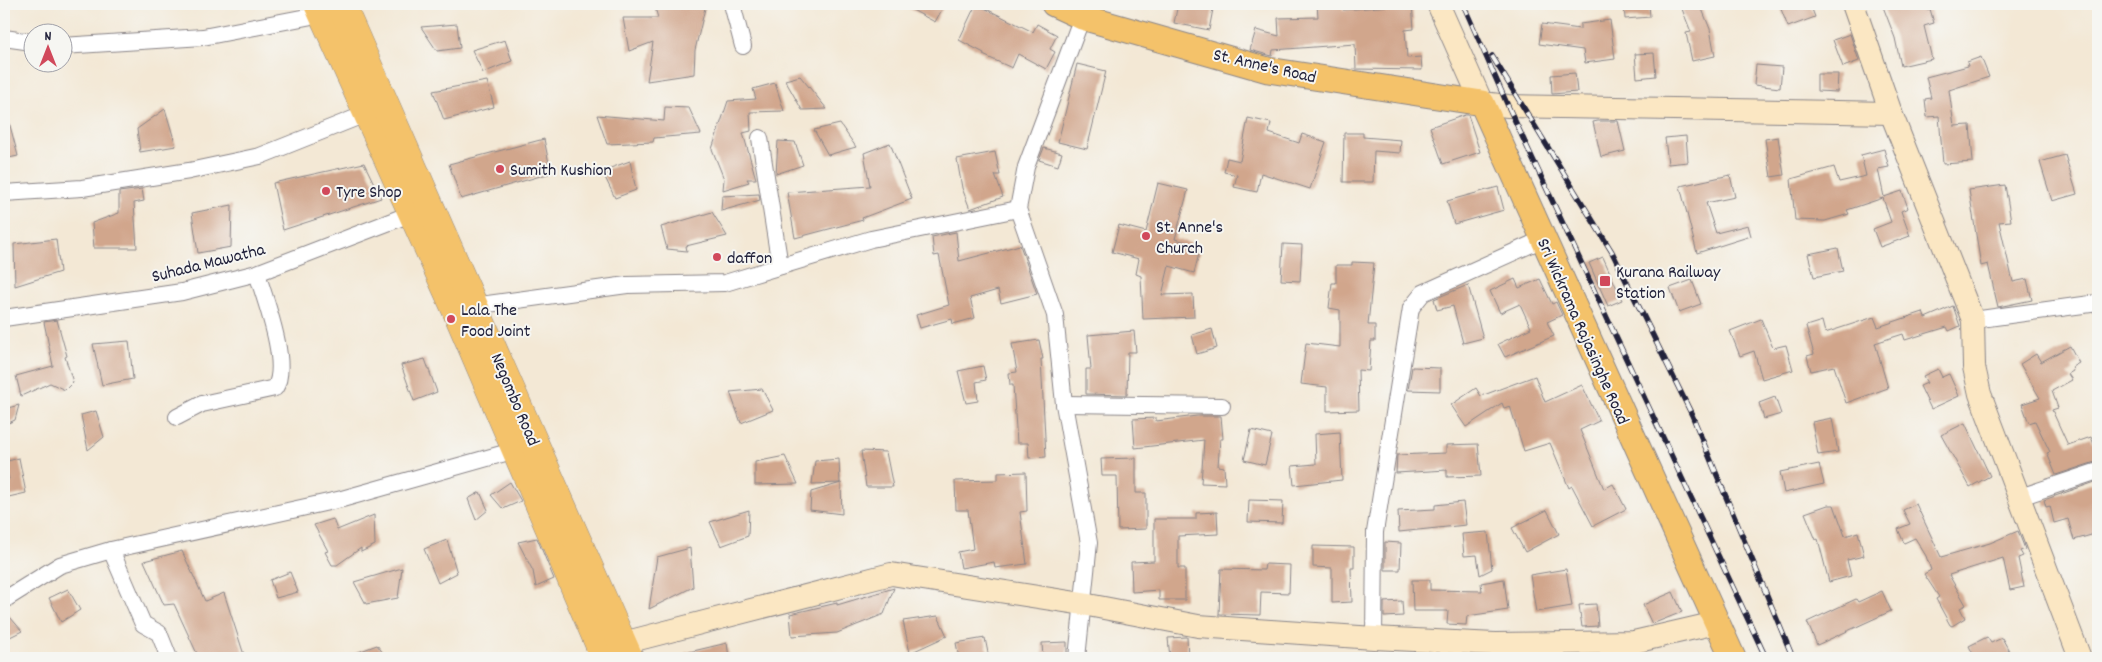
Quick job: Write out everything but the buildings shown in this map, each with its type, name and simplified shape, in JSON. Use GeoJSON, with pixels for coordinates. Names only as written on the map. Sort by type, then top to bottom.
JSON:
{"type":"FeatureCollection","features":[{"type":"Feature","properties":{"kind":"highway","name":"Negombo Road"},"geometry":{"type":"LineString","coordinates":[[327,7],[368,113],[413,213],[466,307],[516,450],[615,653]]}},
{"type":"Feature","properties":{"kind":"highway","name":"Negombo Road"},"geometry":{"type":"LineString","coordinates":[[327,7],[466,307],[615,653]]}},
{"type":"Feature","properties":{"kind":"main road","name":"St. Anne's Road"},"geometry":{"type":"LineString","coordinates":[[1054,4],[1082,17],[1268,70],[1482,103]]}},
{"type":"Feature","properties":{"kind":"main road","name":"Sri Wickrama Rajasinghe Road"},"geometry":{"type":"LineString","coordinates":[[1482,103],[1733,658]]}},
{"type":"Feature","properties":{"kind":"street"},"geometry":{"type":"LineString","coordinates":[[732,4],[743,46]]}},
{"type":"Feature","properties":{"kind":"street","name":"Sri Wickrama Rajasinghe Road"},"geometry":{"type":"LineString","coordinates":[[1438,4],[1482,103]]}},
{"type":"Feature","properties":{"kind":"street"},"geometry":{"type":"LineString","coordinates":[[1852,4],[1891,113],[1973,320],[1974,367],[1980,394],[2080,658]]}},
{"type":"Feature","properties":{"kind":"street"},"geometry":{"type":"LineString","coordinates":[[72,45],[203,37],[327,7]]}},
{"type":"Feature","properties":{"kind":"street"},"geometry":{"type":"LineString","coordinates":[[1077,658],[1088,542],[1064,404],[1055,315],[1018,209],[1026,167],[1082,17]]}},
{"type":"Feature","properties":{"kind":"street"},"geometry":{"type":"LineString","coordinates":[[4,38],[22,41]]}},
{"type":"Feature","properties":{"kind":"street"},"geometry":{"type":"LineString","coordinates":[[1482,103],[1508,106],[1891,113]]}},
{"type":"Feature","properties":{"kind":"street"},"geometry":{"type":"LineString","coordinates":[[4,193],[82,188],[189,171],[260,156],[368,113]]}},
{"type":"Feature","properties":{"kind":"street"},"geometry":{"type":"LineString","coordinates":[[760,138],[780,266]]}},
{"type":"Feature","properties":{"kind":"street"},"geometry":{"type":"LineString","coordinates":[[466,307],[627,285],[725,283],[871,239],[1018,209]]}},
{"type":"Feature","properties":{"kind":"street","name":"Suhada Mawatha"},"geometry":{"type":"LineString","coordinates":[[4,318],[182,292],[257,273],[413,213]]}},
{"type":"Feature","properties":{"kind":"street"},"geometry":{"type":"LineString","coordinates":[[1374,638],[1375,532],[1411,308],[1422,294],[1543,239]]}},
{"type":"Feature","properties":{"kind":"street"},"geometry":{"type":"LineString","coordinates":[[177,417],[202,404],[274,388],[279,381],[279,354],[257,273]]}},
{"type":"Feature","properties":{"kind":"street"},"geometry":{"type":"LineString","coordinates":[[1973,320],[2098,303]]}},
{"type":"Feature","properties":{"kind":"street"},"geometry":{"type":"LineString","coordinates":[[1064,404],[1222,406]]}},
{"type":"Feature","properties":{"kind":"street"},"geometry":{"type":"LineString","coordinates":[[4,600],[60,565],[111,550],[342,499],[516,450]]}},
{"type":"Feature","properties":{"kind":"street"},"geometry":{"type":"LineString","coordinates":[[2020,497],[2098,471]]}},
{"type":"Feature","properties":{"kind":"street"},"geometry":{"type":"LineString","coordinates":[[111,550],[143,624],[159,633],[169,658]]}},
{"type":"Feature","properties":{"kind":"street"},"geometry":{"type":"LineString","coordinates":[[615,653],[891,574],[1083,604],[1198,626],[1374,638],[1495,651],[1634,642],[1716,623]]}},
{"type":"Feature","properties":{"kind":"railway"},"geometry":{"type":"LineString","coordinates":[[1463,4],[1508,106],[1766,658]]}},
{"type":"Feature","properties":{"kind":"railway"},"geometry":{"type":"LineString","coordinates":[[1492,56],[1612,252],[1692,415],[1793,658]]}},
{"type":"Feature","properties":{"kind":"place","name":"Sumith Kushion"},"geometry":{"type":"Point","coordinates":[500,169]}},
{"type":"Feature","properties":{"kind":"place","name":"Tyre Shop"},"geometry":{"type":"Point","coordinates":[326,191]}},
{"type":"Feature","properties":{"kind":"place","name":"St. Anne's Church"},"geometry":{"type":"Point","coordinates":[1146,236]}},
{"type":"Feature","properties":{"kind":"place","name":"daffon"},"geometry":{"type":"Point","coordinates":[717,257]}},
{"type":"Feature","properties":{"kind":"place","name":"Kurana Railway Station"},"geometry":{"type":"Point","coordinates":[1605,281]}},
{"type":"Feature","properties":{"kind":"place","name":"Lala The Food Joint"},"geometry":{"type":"Point","coordinates":[451,319]}}]}
